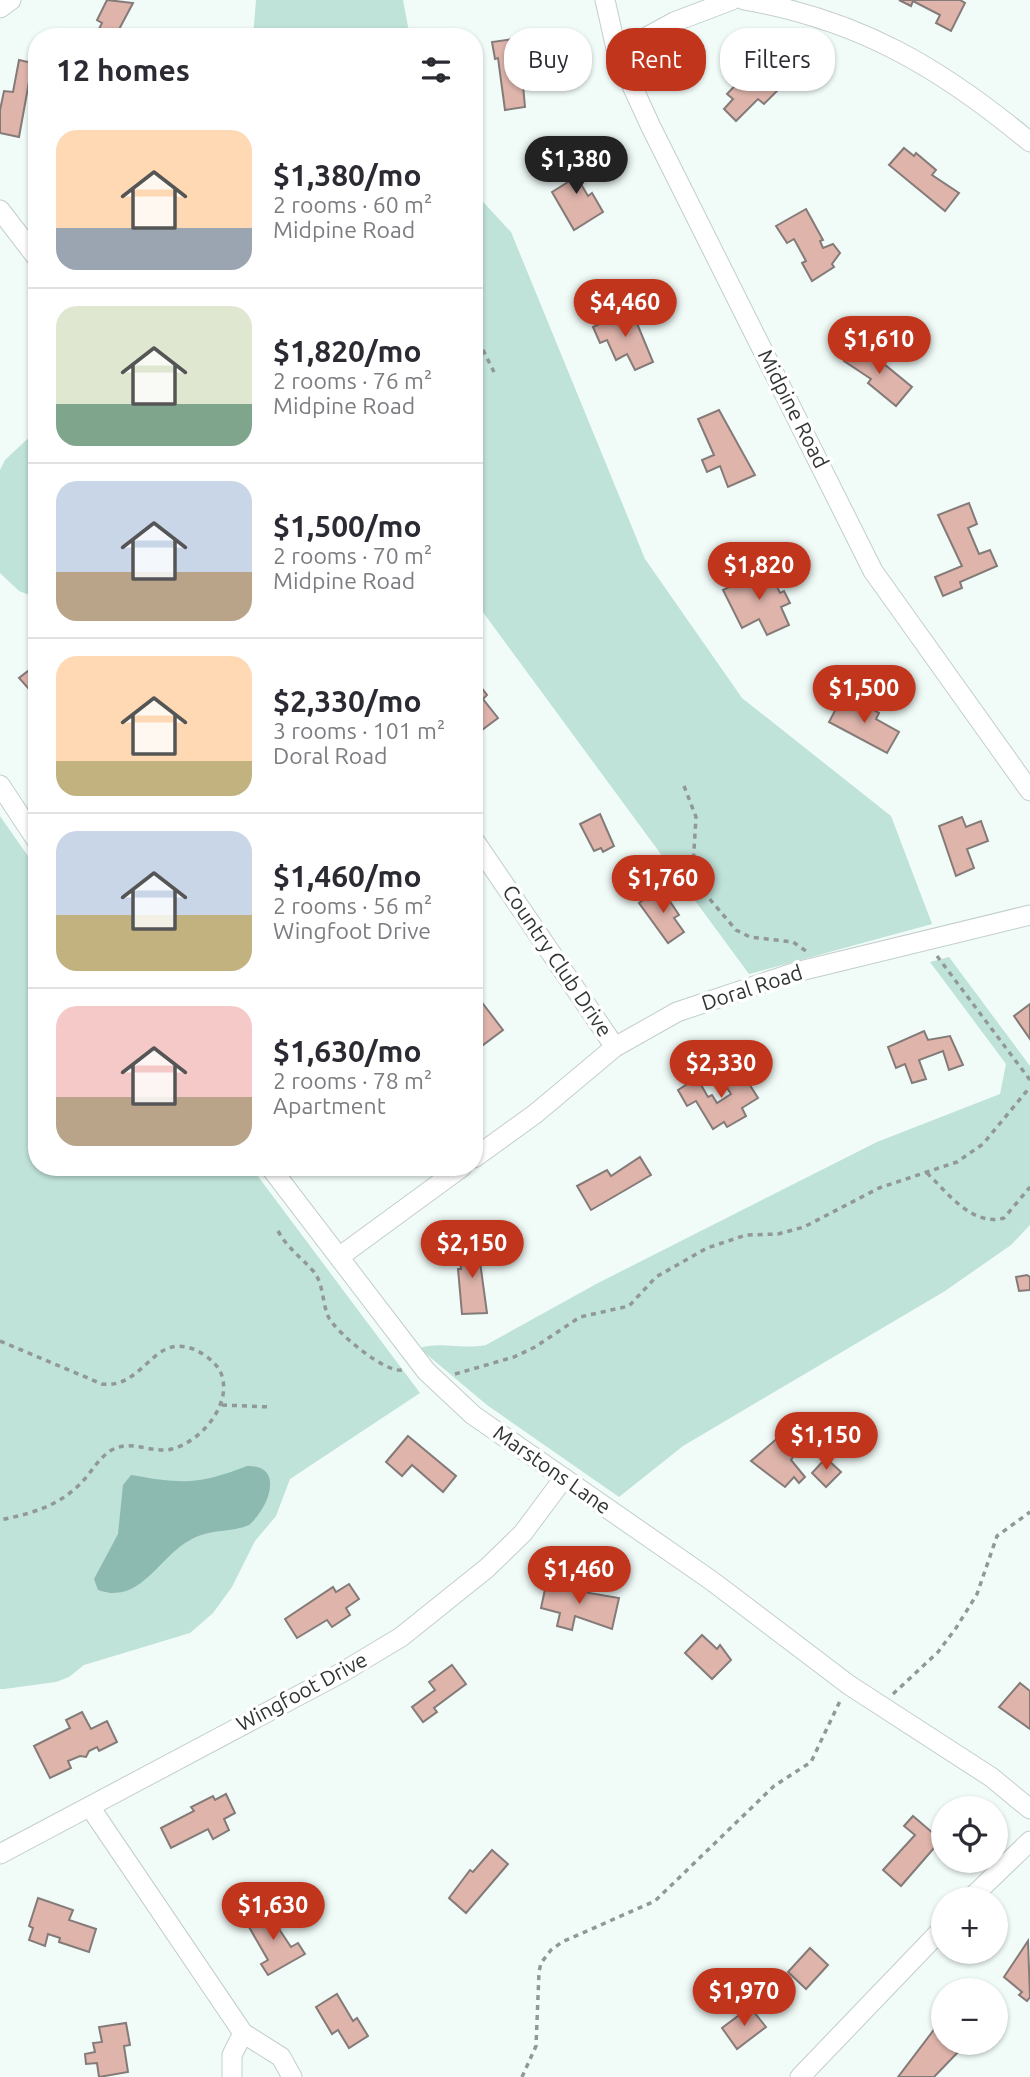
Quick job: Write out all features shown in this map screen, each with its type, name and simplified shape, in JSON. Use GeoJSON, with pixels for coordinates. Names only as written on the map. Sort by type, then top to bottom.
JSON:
{"type":"FeatureCollection","features":[{"type":"Feature","properties":{"kind":"street"},"geometry":{"type":"LineString","coordinates":[[0,8],[10,0]]}},
{"type":"Feature","properties":{"kind":"street","name":"Midpine Road"},"geometry":{"type":"LineString","coordinates":[[605,0],[612,28]]}},
{"type":"Feature","properties":{"kind":"street"},"geometry":{"type":"LineString","coordinates":[[663,28],[732,0]]}},
{"type":"Feature","properties":{"kind":"street"},"geometry":{"type":"LineString","coordinates":[[744,0],[777,6],[865,34],[900,50],[969,94],[1030,142]]}},
{"type":"Feature","properties":{"kind":"street","name":"Midpine Road"},"geometry":{"type":"LineString","coordinates":[[635,91],[675,179],[748,317],[873,571],[1030,791]]}},
{"type":"Feature","properties":{"kind":"street"},"geometry":{"type":"LineString","coordinates":[[0,210],[28,246]]}},
{"type":"Feature","properties":{"kind":"street"},"geometry":{"type":"LineString","coordinates":[[0,785],[28,827]]}},
{"type":"Feature","properties":{"kind":"street","name":"Country Club Drive"},"geometry":{"type":"LineString","coordinates":[[483,853],[615,1047]]}},
{"type":"Feature","properties":{"kind":"street","name":"Doral Road"},"geometry":{"type":"LineString","coordinates":[[483,1152],[535,1114],[615,1047],[677,1012],[743,988],[1030,915]]}},
{"type":"Feature","properties":{"kind":"street","name":"Marstons Lane"},"geometry":{"type":"LineString","coordinates":[[277,1176],[426,1371],[473,1415],[712,1581],[849,1685],[991,1777],[1030,1809]]}},
{"type":"Feature","properties":{"kind":"street"},"geometry":{"type":"LineString","coordinates":[[339,1256],[450,1176]]}},
{"type":"Feature","properties":{"kind":"street","name":"Wingfoot Drive"},"geometry":{"type":"LineString","coordinates":[[0,1854],[401,1637],[487,1568],[523,1533],[564,1478]]}},
{"type":"Feature","properties":{"kind":"street"},"geometry":{"type":"LineString","coordinates":[[90,1807],[243,2033],[281,2057],[292,2077]]}},
{"type":"Feature","properties":{"kind":"street"},"geometry":{"type":"LineString","coordinates":[[982,1887],[1030,1841]]}},
{"type":"Feature","properties":{"kind":"street"},"geometry":{"type":"LineString","coordinates":[[800,2077],[931,1941]]}},
{"type":"Feature","properties":{"kind":"street"},"geometry":{"type":"LineString","coordinates":[[232,2077],[232,2055],[243,2033]]}},
{"type":"Feature","properties":{"kind":"path"},"geometry":{"type":"LineString","coordinates":[[483,350],[494,373]]}},
{"type":"Feature","properties":{"kind":"path"},"geometry":{"type":"LineString","coordinates":[[684,786],[696,817],[693,867],[702,890],[736,930],[750,937],[793,942],[824,967]]}},
{"type":"Feature","properties":{"kind":"path"},"geometry":{"type":"LineString","coordinates":[[927,942],[1030,1080]]}},
{"type":"Feature","properties":{"kind":"path"},"geometry":{"type":"LineString","coordinates":[[278,1231],[294,1255],[314,1272],[327,1315],[341,1334],[388,1370],[456,1374],[514,1357],[535,1347],[580,1317],[629,1306],[656,1277],[707,1248],[746,1236],[778,1234],[804,1227],[879,1188],[957,1162],[983,1144],[1030,1087]]}},
{"type":"Feature","properties":{"kind":"path"},"geometry":{"type":"LineString","coordinates":[[927,1172],[963,1208],[990,1219],[1004,1218],[1030,1186]]}},
{"type":"Feature","properties":{"kind":"path"},"geometry":{"type":"LineString","coordinates":[[0,1341],[102,1384],[114,1386],[135,1376],[163,1351],[186,1347],[204,1355],[219,1371],[224,1394],[222,1405],[214,1418],[178,1446],[170,1449],[135,1445],[117,1448],[103,1457],[79,1486],[64,1497],[40,1511],[0,1520]]}},
{"type":"Feature","properties":{"kind":"path"},"geometry":{"type":"LineString","coordinates":[[222,1405],[271,1407]]}},
{"type":"Feature","properties":{"kind":"path"},"geometry":{"type":"LineString","coordinates":[[882,1705],[938,1651],[956,1628],[976,1594],[997,1536],[1030,1512]]}},
{"type":"Feature","properties":{"kind":"path"},"geometry":{"type":"LineString","coordinates":[[522,2077],[536,2046],[541,1963],[551,1950],[578,1934],[655,1901],[766,1793],[811,1762],[849,1685]]}},
{"type":"Feature","properties":{"kind":"shaded area"},"geometry":{"type":"Polygon","coordinates":[[[256,0],[403,0],[408,28],[254,28],[256,0]]]}},
{"type":"Feature","properties":{"kind":"shaded area"},"geometry":{"type":"Polygon","coordinates":[[[483,202],[511,232],[645,559],[742,698],[891,816],[932,924],[749,974],[483,612],[483,202]]]}},
{"type":"Feature","properties":{"kind":"shaded area"},"geometry":{"type":"Polygon","coordinates":[[[28,438],[28,594],[19,591],[0,573],[0,470],[5,460],[28,438]]]}},
{"type":"Feature","properties":{"kind":"shaded area"},"geometry":{"type":"Polygon","coordinates":[[[0,816],[28,856],[28,1176],[258,1176],[420,1393],[290,1479],[276,1516],[255,1541],[232,1587],[213,1613],[190,1633],[84,1665],[69,1677],[56,1682],[0,1689],[0,816]],[[269,1493],[98,1590],[112,1593],[125,1591],[147,1577],[188,1540],[201,1534],[241,1528],[269,1493]]]}},
{"type":"Feature","properties":{"kind":"shaded area"},"geometry":{"type":"Polygon","coordinates":[[[949,957],[1030,1066],[1030,1225],[1011,1245],[945,1291],[683,1446],[619,1497],[487,1405],[419,1348],[436,1345],[486,1345],[598,1283],[877,1142],[1000,1094],[1006,1064],[930,962],[949,957]]]}},
{"type":"Feature","properties":{"kind":"shaded area"},"geometry":{"type":"Polygon","coordinates":[[[247,1466],[259,1468],[270,1480],[267,1499],[249,1525],[192,1539],[180,1546],[138,1585],[126,1591],[113,1593],[98,1590],[94,1579],[118,1534],[123,1485],[131,1475],[190,1481],[215,1477],[247,1466]]]}},
{"type":"Feature","properties":{"kind":"building"},"geometry":{"type":"Polygon","coordinates":[[[107,0],[133,3],[120,28],[100,28],[102,23],[97,20],[107,0]]]}},
{"type":"Feature","properties":{"kind":"building"},"geometry":{"type":"Polygon","coordinates":[[[899,0],[960,0],[965,3],[951,31],[936,23],[940,15],[913,1],[911,6],[899,0]]]}},
{"type":"Feature","properties":{"kind":"building"},"geometry":{"type":"Polygon","coordinates":[[[504,40],[504,91],[524,91],[525,107],[505,110],[498,58],[495,59],[492,42],[504,40]]]}},
{"type":"Feature","properties":{"kind":"building"},"geometry":{"type":"Polygon","coordinates":[[[19,60],[28,62],[28,88],[19,137],[0,133],[0,110],[4,91],[13,92],[19,60]]]}},
{"type":"Feature","properties":{"kind":"building"},"geometry":{"type":"Polygon","coordinates":[[[730,91],[777,91],[764,104],[758,99],[736,121],[724,109],[733,99],[727,94],[730,91]]]}},
{"type":"Feature","properties":{"kind":"building"},"geometry":{"type":"Polygon","coordinates":[[[904,148],[914,156],[916,153],[936,170],[932,175],[959,193],[945,211],[889,165],[904,148]]]}},
{"type":"Feature","properties":{"kind":"building"},"geometry":{"type":"Polygon","coordinates":[[[575,155],[586,175],[578,179],[588,196],[592,193],[603,212],[574,230],[552,192],[568,182],[558,165],[575,155]]]}},
{"type":"Feature","properties":{"kind":"building"},"geometry":{"type":"Polygon","coordinates":[[[806,209],[823,240],[820,241],[823,248],[833,244],[840,253],[832,264],[834,267],[812,281],[802,263],[806,261],[794,239],[787,243],[776,226],[806,209]]]}},
{"type":"Feature","properties":{"kind":"building"},"geometry":{"type":"Polygon","coordinates":[[[631,309],[653,362],[635,370],[627,354],[616,360],[607,340],[600,343],[593,327],[631,309]]]}},
{"type":"Feature","properties":{"kind":"building"},"geometry":{"type":"Polygon","coordinates":[[[856,345],[881,368],[884,364],[912,387],[896,406],[868,383],[871,379],[844,361],[856,345]]]}},
{"type":"Feature","properties":{"kind":"building"},"geometry":{"type":"Polygon","coordinates":[[[719,410],[755,475],[728,487],[720,466],[707,472],[702,460],[714,455],[698,419],[719,410]]]}},
{"type":"Feature","properties":{"kind":"building"},"geometry":{"type":"Polygon","coordinates":[[[969,503],[977,524],[968,528],[979,554],[990,550],[997,566],[960,582],[962,588],[943,596],[935,577],[962,566],[938,515],[969,503]]]}},
{"type":"Feature","properties":{"kind":"building"},"geometry":{"type":"Polygon","coordinates":[[[768,568],[780,593],[784,591],[790,603],[781,607],[789,625],[767,635],[759,619],[742,628],[723,590],[768,568]]]}},
{"type":"Feature","properties":{"kind":"building"},"geometry":{"type":"Polygon","coordinates":[[[28,671],[28,688],[19,678],[28,671]]]}},
{"type":"Feature","properties":{"kind":"building"},"geometry":{"type":"Polygon","coordinates":[[[852,698],[879,713],[876,719],[899,732],[887,753],[829,722],[838,705],[846,709],[852,698]]]}},
{"type":"Feature","properties":{"kind":"building"},"geometry":{"type":"Polygon","coordinates":[[[483,699],[498,718],[483,729],[483,699]]]}},
{"type":"Feature","properties":{"kind":"building"},"geometry":{"type":"Polygon","coordinates":[[[600,814],[614,846],[603,852],[601,848],[594,851],[580,824],[600,814]]]}},
{"type":"Feature","properties":{"kind":"building"},"geometry":{"type":"Polygon","coordinates":[[[962,817],[966,827],[981,821],[988,841],[967,849],[974,868],[956,876],[939,826],[962,817]]]}},
{"type":"Feature","properties":{"kind":"building"},"geometry":{"type":"Polygon","coordinates":[[[661,888],[679,915],[674,918],[684,932],[668,943],[639,903],[661,888]]]}},
{"type":"Feature","properties":{"kind":"building"},"geometry":{"type":"Polygon","coordinates":[[[483,1004],[503,1030],[483,1045],[483,1004]]]}},
{"type":"Feature","properties":{"kind":"building"},"geometry":{"type":"Polygon","coordinates":[[[1030,1004],[1030,1039],[1014,1016],[1030,1004]]]}},
{"type":"Feature","properties":{"kind":"building"},"geometry":{"type":"Polygon","coordinates":[[[924,1031],[928,1040],[950,1036],[963,1065],[949,1070],[943,1051],[919,1060],[926,1079],[912,1083],[905,1064],[896,1068],[888,1047],[924,1031]]]}},
{"type":"Feature","properties":{"kind":"building"},"geometry":{"type":"Polygon","coordinates":[[[741,1071],[758,1098],[742,1108],[746,1116],[727,1127],[724,1122],[713,1129],[696,1101],[687,1106],[678,1090],[697,1078],[708,1097],[712,1095],[717,1103],[731,1094],[723,1082],[741,1071]]]}},
{"type":"Feature","properties":{"kind":"building"},"geometry":{"type":"Polygon","coordinates":[[[640,1157],[651,1175],[591,1210],[577,1186],[607,1170],[611,1176],[640,1157]]]}},
{"type":"Feature","properties":{"kind":"building"},"geometry":{"type":"Polygon","coordinates":[[[477,1240],[487,1313],[462,1314],[458,1269],[461,1269],[460,1260],[463,1260],[462,1241],[477,1240]]]}},
{"type":"Feature","properties":{"kind":"building"},"geometry":{"type":"Polygon","coordinates":[[[1016,1277],[1030,1277],[1030,1290],[1019,1291],[1016,1277]]]}},
{"type":"Feature","properties":{"kind":"building"},"geometry":{"type":"Polygon","coordinates":[[[787,1430],[802,1444],[791,1460],[805,1477],[799,1483],[794,1477],[785,1487],[751,1461],[787,1430]]]}},
{"type":"Feature","properties":{"kind":"building"},"geometry":{"type":"Polygon","coordinates":[[[408,1436],[456,1476],[443,1492],[412,1465],[402,1476],[386,1462],[408,1436]]]}},
{"type":"Feature","properties":{"kind":"building"},"geometry":{"type":"Polygon","coordinates":[[[826,1458],[841,1472],[826,1487],[812,1473],[826,1458]]]}},
{"type":"Feature","properties":{"kind":"building"},"geometry":{"type":"Polygon","coordinates":[[[547,1580],[567,1585],[566,1589],[619,1598],[612,1629],[575,1616],[572,1630],[557,1626],[560,1613],[541,1608],[547,1580]]]}},
{"type":"Feature","properties":{"kind":"building"},"geometry":{"type":"Polygon","coordinates":[[[349,1584],[359,1599],[346,1608],[350,1615],[332,1627],[327,1620],[297,1638],[285,1619],[333,1587],[336,1592],[349,1584]]]}},
{"type":"Feature","properties":{"kind":"building"},"geometry":{"type":"Polygon","coordinates":[[[702,1635],[717,1649],[720,1645],[731,1660],[712,1679],[685,1653],[702,1635]]]}},
{"type":"Feature","properties":{"kind":"building"},"geometry":{"type":"Polygon","coordinates":[[[452,1665],[466,1684],[434,1708],[437,1712],[423,1722],[412,1707],[435,1690],[429,1682],[452,1665]]]}},
{"type":"Feature","properties":{"kind":"building"},"geometry":{"type":"Polygon","coordinates":[[[1020,1683],[1030,1691],[1030,1729],[999,1707],[1020,1683]]]}},
{"type":"Feature","properties":{"kind":"building"},"geometry":{"type":"Polygon","coordinates":[[[82,1712],[91,1729],[107,1721],[117,1742],[99,1751],[97,1747],[89,1751],[86,1757],[80,1756],[68,1761],[71,1768],[50,1778],[34,1746],[70,1728],[66,1720],[82,1712]]]}},
{"type":"Feature","properties":{"kind":"building"},"geometry":{"type":"Polygon","coordinates":[[[226,1794],[235,1813],[224,1819],[229,1830],[213,1839],[208,1829],[171,1848],[161,1828],[194,1811],[191,1807],[213,1796],[215,1800],[226,1794]]]}},
{"type":"Feature","properties":{"kind":"building"},"geometry":{"type":"Polygon","coordinates":[[[913,1816],[931,1831],[931,1852],[901,1886],[883,1870],[915,1835],[904,1826],[913,1816]]]}},
{"type":"Feature","properties":{"kind":"building"},"geometry":{"type":"Polygon","coordinates":[[[492,1850],[508,1864],[466,1913],[449,1898],[470,1870],[473,1872],[492,1850]]]}},
{"type":"Feature","properties":{"kind":"building"},"geometry":{"type":"Polygon","coordinates":[[[38,1898],[73,1910],[69,1920],[96,1929],[89,1952],[59,1942],[60,1938],[48,1934],[45,1946],[29,1940],[33,1928],[29,1926],[38,1898]]]}},
{"type":"Feature","properties":{"kind":"building"},"geometry":{"type":"Polygon","coordinates":[[[265,1908],[291,1947],[298,1943],[305,1954],[268,1975],[261,1964],[268,1960],[245,1920],[265,1908]]]}},
{"type":"Feature","properties":{"kind":"building"},"geometry":{"type":"Polygon","coordinates":[[[1028,1941],[1030,1997],[1027,2001],[1019,1995],[1022,1992],[1004,1977],[1028,1941]]]}},
{"type":"Feature","properties":{"kind":"building"},"geometry":{"type":"Polygon","coordinates":[[[810,1948],[828,1965],[806,1989],[788,1972],[810,1948]]]}},
{"type":"Feature","properties":{"kind":"building"},"geometry":{"type":"Polygon","coordinates":[[[337,1994],[353,2021],[357,2018],[368,2036],[349,2048],[338,2030],[332,2034],[316,2007],[337,1994]]]}},
{"type":"Feature","properties":{"kind":"building"},"geometry":{"type":"Polygon","coordinates":[[[750,2007],[766,2027],[737,2049],[722,2028],[750,2007]]]}},
{"type":"Feature","properties":{"kind":"building"},"geometry":{"type":"Polygon","coordinates":[[[126,2023],[130,2045],[124,2046],[128,2072],[99,2077],[97,2063],[86,2064],[85,2054],[95,2052],[93,2043],[102,2042],[99,2027],[126,2023]]]}},
{"type":"Feature","properties":{"kind":"building"},"geometry":{"type":"Polygon","coordinates":[[[931,2034],[931,2055],[955,2055],[934,2077],[898,2077],[931,2034]]]}}]}
